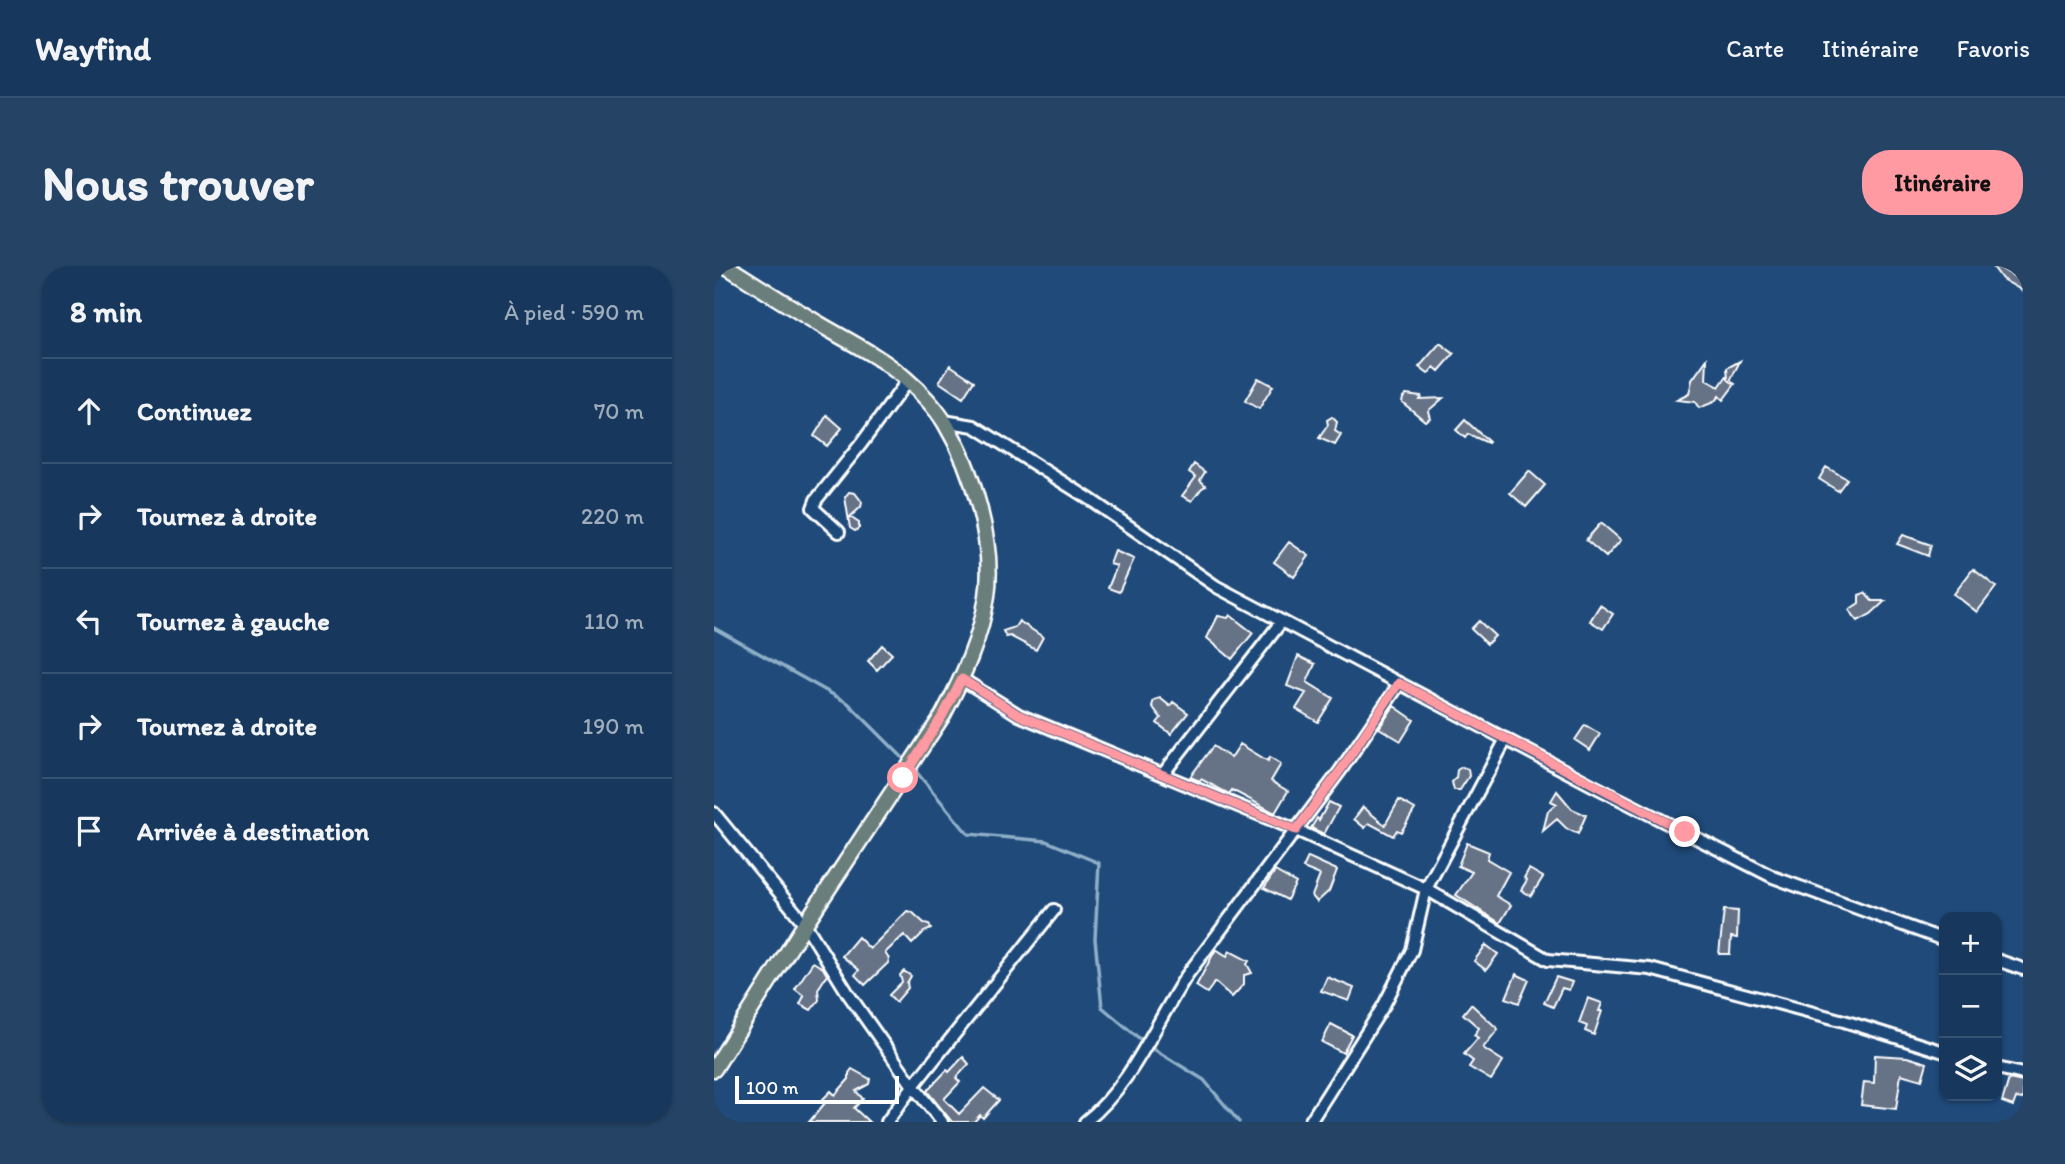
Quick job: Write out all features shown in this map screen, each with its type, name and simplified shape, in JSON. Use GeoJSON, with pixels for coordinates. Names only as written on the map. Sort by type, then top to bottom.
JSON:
{"type":"FeatureCollection","features":[{"type":"Feature","properties":{"kind":"main road"},"geometry":{"type":"LineString","coordinates":[[714,1069],[805,924],[924,745],[962,679],[982,624],[988,593],[988,561],[973,485],[944,421],[908,380],[879,359],[726,266]]}},
{"type":"Feature","properties":{"kind":"street"},"geometry":{"type":"LineString","coordinates":[[839,532],[813,508],[816,500],[908,380]]}},
{"type":"Feature","properties":{"kind":"street"},"geometry":{"type":"LineString","coordinates":[[944,421],[974,426],[1091,500],[1217,587],[1506,739],[1773,877],[1939,938]]}},
{"type":"Feature","properties":{"kind":"street"},"geometry":{"type":"LineString","coordinates":[[1163,774],[1282,621]]}},
{"type":"Feature","properties":{"kind":"street"},"geometry":{"type":"LineString","coordinates":[[962,679],[1019,715],[1296,830],[1426,889],[1548,960],[1650,969],[1844,1021],[1939,1050]]}},
{"type":"Feature","properties":{"kind":"street"},"geometry":{"type":"LineString","coordinates":[[1085,1122],[1105,1106],[1117,1091],[1181,985],[1340,771],[1399,683]]}},
{"type":"Feature","properties":{"kind":"street"},"geometry":{"type":"LineString","coordinates":[[1310,1122],[1384,1005],[1412,950],[1426,889],[1506,739]]}},
{"type":"Feature","properties":{"kind":"street"},"geometry":{"type":"LineString","coordinates":[[714,813],[805,924],[849,995],[913,1086],[942,1122]]}},
{"type":"Feature","properties":{"kind":"street"},"geometry":{"type":"LineString","coordinates":[[887,1122],[1054,910]]}},
{"type":"Feature","properties":{"kind":"street"},"geometry":{"type":"LineString","coordinates":[[2002,962],[2023,969]]}},
{"type":"Feature","properties":{"kind":"street"},"geometry":{"type":"LineString","coordinates":[[2002,1069],[2023,1074]]}},
{"type":"Feature","properties":{"kind":"building"},"geometry":{"type":"Polygon","coordinates":[[[1997,266],[2015,277],[2018,274],[2023,279],[2023,291],[2002,279],[1994,268],[1997,266]]]}},
{"type":"Feature","properties":{"kind":"building"},"geometry":{"type":"Polygon","coordinates":[[[1440,343],[1454,354],[1439,371],[1434,367],[1428,374],[1419,367],[1440,343]]]}},
{"type":"Feature","properties":{"kind":"building"},"geometry":{"type":"Polygon","coordinates":[[[1707,359],[1706,380],[1719,387],[1726,377],[1728,379],[1727,368],[1740,361],[1730,381],[1735,384],[1723,400],[1719,396],[1714,402],[1699,408],[1695,402],[1677,400],[1689,394],[1692,380],[1707,359]]]}},
{"type":"Feature","properties":{"kind":"building"},"geometry":{"type":"Polygon","coordinates":[[[950,365],[974,381],[963,398],[939,382],[950,365]]]}},
{"type":"Feature","properties":{"kind":"building"},"geometry":{"type":"Polygon","coordinates":[[[1258,378],[1273,386],[1259,409],[1245,401],[1258,378]]]}},
{"type":"Feature","properties":{"kind":"building"},"geometry":{"type":"Polygon","coordinates":[[[1406,394],[1421,396],[1419,399],[1443,398],[1428,411],[1430,418],[1425,421],[1402,402],[1406,394]]]}},
{"type":"Feature","properties":{"kind":"building"},"geometry":{"type":"Polygon","coordinates":[[[827,415],[842,428],[827,446],[814,436],[827,415]]]}},
{"type":"Feature","properties":{"kind":"building"},"geometry":{"type":"Polygon","coordinates":[[[1332,417],[1337,422],[1335,431],[1341,435],[1335,445],[1319,438],[1328,425],[1327,420],[1332,417]]]}},
{"type":"Feature","properties":{"kind":"building"},"geometry":{"type":"Polygon","coordinates":[[[1465,420],[1489,442],[1468,434],[1465,438],[1456,430],[1465,420]]]}},
{"type":"Feature","properties":{"kind":"building"},"geometry":{"type":"Polygon","coordinates":[[[1194,464],[1205,472],[1200,480],[1206,486],[1192,501],[1182,496],[1196,477],[1189,472],[1194,464]]]}},
{"type":"Feature","properties":{"kind":"building"},"geometry":{"type":"Polygon","coordinates":[[[1826,467],[1847,479],[1838,491],[1819,479],[1826,467]]]}},
{"type":"Feature","properties":{"kind":"building"},"geometry":{"type":"Polygon","coordinates":[[[1529,471],[1545,485],[1526,507],[1510,493],[1529,471]]]}},
{"type":"Feature","properties":{"kind":"building"},"geometry":{"type":"Polygon","coordinates":[[[849,492],[855,493],[862,502],[861,507],[850,517],[859,523],[859,528],[855,531],[850,528],[845,497],[849,492]]]}},
{"type":"Feature","properties":{"kind":"building"},"geometry":{"type":"Polygon","coordinates":[[[1601,523],[1621,540],[1606,557],[1586,540],[1601,523]]]}},
{"type":"Feature","properties":{"kind":"building"},"geometry":{"type":"Polygon","coordinates":[[[1903,535],[1931,545],[1928,556],[1897,544],[1903,535]]]}},
{"type":"Feature","properties":{"kind":"building"},"geometry":{"type":"Polygon","coordinates":[[[1289,542],[1309,556],[1294,577],[1274,562],[1289,542]]]}},
{"type":"Feature","properties":{"kind":"building"},"geometry":{"type":"Polygon","coordinates":[[[1115,551],[1134,559],[1119,592],[1108,588],[1117,566],[1110,564],[1115,551]]]}},
{"type":"Feature","properties":{"kind":"building"},"geometry":{"type":"Polygon","coordinates":[[[1973,569],[1996,587],[1977,612],[1954,594],[1973,569]]]}},
{"type":"Feature","properties":{"kind":"building"},"geometry":{"type":"Polygon","coordinates":[[[1865,593],[1872,601],[1885,601],[1871,614],[1858,621],[1849,610],[1859,603],[1859,595],[1865,593]]]}},
{"type":"Feature","properties":{"kind":"building"},"geometry":{"type":"Polygon","coordinates":[[[1600,605],[1613,614],[1603,629],[1590,621],[1600,605]]]}},
{"type":"Feature","properties":{"kind":"building"},"geometry":{"type":"Polygon","coordinates":[[[1230,615],[1253,633],[1232,659],[1207,638],[1218,616],[1228,618],[1230,615]]]}},
{"type":"Feature","properties":{"kind":"building"},"geometry":{"type":"Polygon","coordinates":[[[1019,621],[1043,637],[1036,650],[1010,636],[1006,637],[1003,631],[1015,627],[1019,621]]]}},
{"type":"Feature","properties":{"kind":"building"},"geometry":{"type":"Polygon","coordinates":[[[1479,621],[1495,636],[1487,644],[1471,629],[1479,621]]]}},
{"type":"Feature","properties":{"kind":"building"},"geometry":{"type":"Polygon","coordinates":[[[882,645],[892,654],[877,670],[868,661],[882,645]]]}},
{"type":"Feature","properties":{"kind":"building"},"geometry":{"type":"Polygon","coordinates":[[[1298,656],[1315,664],[1307,682],[1333,698],[1318,722],[1296,709],[1306,693],[1287,686],[1298,656]]]}},
{"type":"Feature","properties":{"kind":"building"},"geometry":{"type":"Polygon","coordinates":[[[1160,698],[1170,706],[1173,702],[1188,713],[1171,734],[1157,723],[1161,718],[1152,706],[1154,700],[1160,698]]]}},
{"type":"Feature","properties":{"kind":"building"},"geometry":{"type":"Polygon","coordinates":[[[1394,706],[1414,720],[1401,741],[1379,728],[1394,706]]]}},
{"type":"Feature","properties":{"kind":"building"},"geometry":{"type":"Polygon","coordinates":[[[1585,725],[1600,734],[1590,750],[1575,740],[1585,725]]]}},
{"type":"Feature","properties":{"kind":"building"},"geometry":{"type":"Polygon","coordinates":[[[1240,744],[1268,761],[1270,757],[1281,764],[1271,781],[1288,791],[1275,813],[1232,790],[1229,794],[1201,779],[1200,781],[1190,777],[1213,746],[1231,758],[1240,744]]]}},
{"type":"Feature","properties":{"kind":"building"},"geometry":{"type":"Polygon","coordinates":[[[1462,767],[1468,769],[1469,776],[1460,790],[1454,790],[1452,782],[1456,778],[1457,770],[1462,767]]]}},
{"type":"Feature","properties":{"kind":"building"},"geometry":{"type":"Polygon","coordinates":[[[1557,791],[1572,809],[1586,815],[1578,834],[1567,829],[1557,819],[1543,831],[1548,811],[1557,804],[1551,801],[1557,791]]]}},
{"type":"Feature","properties":{"kind":"building"},"geometry":{"type":"Polygon","coordinates":[[[1399,800],[1415,809],[1401,832],[1397,830],[1393,836],[1369,823],[1365,828],[1354,819],[1363,807],[1385,825],[1399,800]]]}},
{"type":"Feature","properties":{"kind":"building"},"geometry":{"type":"Polygon","coordinates":[[[1329,802],[1339,807],[1324,834],[1311,828],[1329,802]]]}},
{"type":"Feature","properties":{"kind":"building"},"geometry":{"type":"Polygon","coordinates":[[[1467,843],[1489,852],[1487,859],[1509,872],[1496,896],[1511,905],[1500,923],[1456,895],[1472,872],[1458,866],[1467,843]]]}},
{"type":"Feature","properties":{"kind":"building"},"geometry":{"type":"Polygon","coordinates":[[[1308,857],[1337,870],[1329,891],[1317,902],[1312,896],[1320,875],[1303,868],[1308,857]]]}},
{"type":"Feature","properties":{"kind":"building"},"geometry":{"type":"Polygon","coordinates":[[[1529,869],[1543,877],[1531,896],[1521,890],[1529,869]]]}},
{"type":"Feature","properties":{"kind":"building"},"geometry":{"type":"Polygon","coordinates":[[[1275,871],[1296,883],[1287,900],[1264,888],[1275,871]]]}},
{"type":"Feature","properties":{"kind":"building"},"geometry":{"type":"Polygon","coordinates":[[[1724,910],[1738,911],[1737,938],[1731,937],[1730,954],[1719,954],[1724,910]]]}},
{"type":"Feature","properties":{"kind":"building"},"geometry":{"type":"Polygon","coordinates":[[[907,911],[929,924],[931,929],[912,944],[904,935],[885,953],[889,959],[888,963],[865,985],[855,975],[859,970],[842,956],[858,937],[870,949],[907,911]]]}},
{"type":"Feature","properties":{"kind":"building"},"geometry":{"type":"Polygon","coordinates":[[[1486,945],[1498,954],[1486,970],[1474,961],[1486,945]]]}},
{"type":"Feature","properties":{"kind":"building"},"geometry":{"type":"Polygon","coordinates":[[[1216,949],[1227,956],[1230,951],[1249,961],[1247,964],[1252,973],[1244,975],[1244,984],[1232,997],[1215,982],[1207,993],[1196,986],[1216,949]]]}},
{"type":"Feature","properties":{"kind":"building"},"geometry":{"type":"Polygon","coordinates":[[[813,962],[823,968],[827,975],[818,989],[819,1000],[811,1010],[800,1004],[804,996],[795,989],[813,962]]]}},
{"type":"Feature","properties":{"kind":"building"},"geometry":{"type":"Polygon","coordinates":[[[904,971],[911,976],[907,983],[908,988],[896,1002],[889,995],[902,982],[900,975],[904,971]]]}},
{"type":"Feature","properties":{"kind":"building"},"geometry":{"type":"Polygon","coordinates":[[[1516,974],[1529,980],[1519,1003],[1506,998],[1516,974]]]}},
{"type":"Feature","properties":{"kind":"building"},"geometry":{"type":"Polygon","coordinates":[[[1327,977],[1354,988],[1349,1001],[1321,991],[1327,977]]]}},
{"type":"Feature","properties":{"kind":"building"},"geometry":{"type":"Polygon","coordinates":[[[1556,977],[1572,982],[1569,990],[1562,988],[1553,1007],[1544,1003],[1556,977]]]}},
{"type":"Feature","properties":{"kind":"building"},"geometry":{"type":"Polygon","coordinates":[[[1588,998],[1602,1003],[1594,1035],[1585,1031],[1587,1026],[1579,1023],[1588,998]]]}},
{"type":"Feature","properties":{"kind":"building"},"geometry":{"type":"Polygon","coordinates":[[[1471,1004],[1498,1029],[1483,1048],[1503,1061],[1491,1080],[1469,1067],[1473,1061],[1464,1054],[1478,1038],[1474,1035],[1479,1028],[1463,1014],[1471,1004]]]}},
{"type":"Feature","properties":{"kind":"building"},"geometry":{"type":"Polygon","coordinates":[[[1331,1024],[1352,1035],[1343,1053],[1322,1042],[1331,1024]]]}},
{"type":"Feature","properties":{"kind":"building"},"geometry":{"type":"Polygon","coordinates":[[[1875,1055],[1907,1057],[1927,1063],[1922,1080],[1901,1074],[1896,1109],[1861,1105],[1864,1082],[1874,1083],[1875,1055]]]}},
{"type":"Feature","properties":{"kind":"building"},"geometry":{"type":"Polygon","coordinates":[[[963,1057],[969,1064],[956,1078],[960,1082],[944,1099],[959,1114],[984,1088],[999,1100],[983,1118],[980,1115],[974,1122],[952,1122],[927,1091],[963,1057]]]}},
{"type":"Feature","properties":{"kind":"building"},"geometry":{"type":"Polygon","coordinates":[[[852,1069],[870,1079],[869,1084],[856,1091],[863,1099],[854,1108],[869,1122],[809,1122],[825,1103],[822,1100],[831,1091],[835,1095],[849,1079],[852,1069]]]}},
{"type":"Feature","properties":{"kind":"building"},"geometry":{"type":"Polygon","coordinates":[[[2009,1079],[2023,1082],[2023,1099],[2016,1098],[2013,1106],[2002,1102],[2009,1079]]]}},
{"type":"Feature","properties":{"kind":"waterway"},"geometry":{"type":"LineString","coordinates":[[714,628],[848,703],[906,761]]}},
{"type":"Feature","properties":{"kind":"waterway"},"geometry":{"type":"LineString","coordinates":[[914,769],[968,834],[1046,841],[1099,863],[1095,939],[1102,1007],[1147,1045],[1204,1080],[1239,1122]]}},
{"type":"Feature","properties":{"kind":"route"},"geometry":{"type":"LineString","coordinates":[[903,778],[943,715],[962,679],[1019,715],[1296,830],[1340,771],[1399,683],[1685,832]]}}]}
